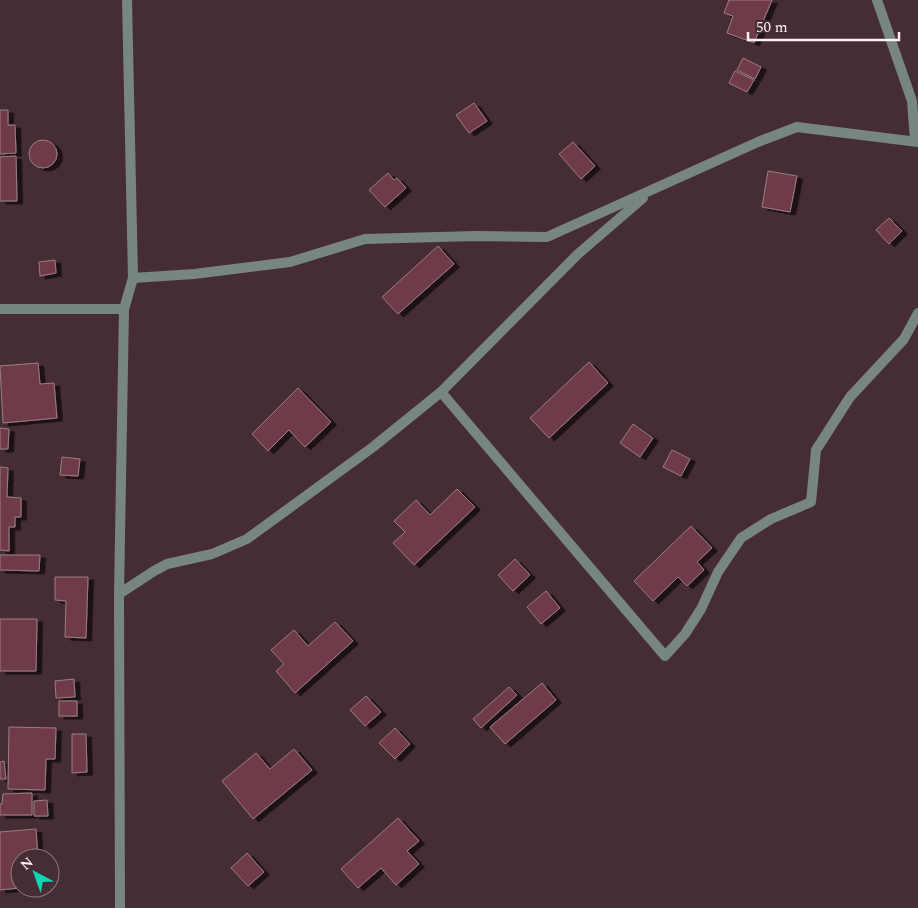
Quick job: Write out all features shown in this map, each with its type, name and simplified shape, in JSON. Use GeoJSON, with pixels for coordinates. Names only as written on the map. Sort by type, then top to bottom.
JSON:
{"type":"FeatureCollection","features":[{"type":"Feature","properties":{"kind":"street"},"geometry":{"type":"LineString","coordinates":[[120,908],[119,594],[124,309],[133,278],[127,0]]}},
{"type":"Feature","properties":{"kind":"street"},"geometry":{"type":"LineString","coordinates":[[133,278],[194,274],[290,262],[364,239],[475,236],[547,237],[758,142],[797,128],[916,141],[912,101],[877,0]]}},
{"type":"Feature","properties":{"kind":"street"},"geometry":{"type":"LineString","coordinates":[[119,594],[167,564],[212,554],[247,539],[373,447],[441,392],[578,254],[652,191]]}},
{"type":"Feature","properties":{"kind":"street"},"geometry":{"type":"LineString","coordinates":[[0,308],[124,309]]}},
{"type":"Feature","properties":{"kind":"street"},"geometry":{"type":"LineString","coordinates":[[441,392],[665,656],[685,634],[701,610],[718,572],[741,538],[771,520],[811,502],[816,450],[850,397],[904,339],[918,313]]}},
{"type":"Feature","properties":{"kind":"building"},"geometry":{"type":"Polygon","coordinates":[[[729,0],[772,0],[754,43],[727,33],[733,16],[724,13],[729,0]]]}},
{"type":"Feature","properties":{"kind":"building"},"geometry":{"type":"Polygon","coordinates":[[[743,58],[761,67],[755,79],[737,70],[743,58]]]}},
{"type":"Feature","properties":{"kind":"building"},"geometry":{"type":"Polygon","coordinates":[[[735,71],[754,80],[747,92],[729,83],[735,71]]]}},
{"type":"Feature","properties":{"kind":"building"},"geometry":{"type":"Polygon","coordinates":[[[474,103],[487,121],[469,133],[456,115],[474,103]]]}},
{"type":"Feature","properties":{"kind":"building"},"geometry":{"type":"Polygon","coordinates":[[[0,110],[8,110],[8,125],[15,125],[16,153],[0,154],[0,110]]]}},
{"type":"Feature","properties":{"kind":"building"},"geometry":{"type":"Polygon","coordinates":[[[43,140],[53,144],[57,154],[53,164],[43,168],[33,164],[29,154],[33,144],[43,140]]]}},
{"type":"Feature","properties":{"kind":"building"},"geometry":{"type":"Polygon","coordinates":[[[573,142],[595,166],[581,179],[559,154],[573,142]]]}},
{"type":"Feature","properties":{"kind":"building"},"geometry":{"type":"Polygon","coordinates":[[[16,156],[17,201],[0,201],[0,157],[16,156]]]}},
{"type":"Feature","properties":{"kind":"building"},"geometry":{"type":"Polygon","coordinates":[[[768,171],[797,176],[790,212],[762,207],[768,171]]]}},
{"type":"Feature","properties":{"kind":"building"},"geometry":{"type":"Polygon","coordinates":[[[388,173],[394,180],[397,178],[406,188],[385,207],[369,190],[388,173]]]}},
{"type":"Feature","properties":{"kind":"building"},"geometry":{"type":"Polygon","coordinates":[[[889,218],[902,231],[889,244],[876,230],[889,218]]]}},
{"type":"Feature","properties":{"kind":"building"},"geometry":{"type":"Polygon","coordinates":[[[438,246],[454,264],[398,314],[382,297],[438,246]]]}},
{"type":"Feature","properties":{"kind":"building"},"geometry":{"type":"Polygon","coordinates":[[[55,260],[56,273],[40,276],[39,262],[55,260]]]}},
{"type":"Feature","properties":{"kind":"building"},"geometry":{"type":"Polygon","coordinates":[[[589,362],[608,383],[549,438],[530,418],[589,362]]]}},
{"type":"Feature","properties":{"kind":"building"},"geometry":{"type":"Polygon","coordinates":[[[38,363],[40,384],[54,383],[57,418],[3,423],[0,366],[38,363]]]}},
{"type":"Feature","properties":{"kind":"building"},"geometry":{"type":"Polygon","coordinates":[[[298,388],[331,422],[305,447],[289,430],[268,451],[252,434],[298,388]]]}},
{"type":"Feature","properties":{"kind":"building"},"geometry":{"type":"Polygon","coordinates":[[[633,424],[653,438],[640,457],[620,443],[633,424]]]}},
{"type":"Feature","properties":{"kind":"building"},"geometry":{"type":"Polygon","coordinates":[[[0,428],[9,429],[8,449],[0,449],[0,428]]]}},
{"type":"Feature","properties":{"kind":"building"},"geometry":{"type":"Polygon","coordinates":[[[672,450],[690,459],[681,476],[663,467],[672,450]]]}},
{"type":"Feature","properties":{"kind":"building"},"geometry":{"type":"Polygon","coordinates":[[[62,457],[80,459],[78,476],[60,475],[62,457]]]}},
{"type":"Feature","properties":{"kind":"building"},"geometry":{"type":"Polygon","coordinates":[[[0,467],[8,468],[7,497],[21,498],[21,517],[15,517],[15,527],[9,527],[9,551],[0,550],[0,467]]]}},
{"type":"Feature","properties":{"kind":"building"},"geometry":{"type":"Polygon","coordinates":[[[457,489],[475,507],[414,565],[393,543],[405,532],[394,521],[416,500],[430,515],[457,489]]]}},
{"type":"Feature","properties":{"kind":"building"},"geometry":{"type":"Polygon","coordinates":[[[691,526],[712,548],[697,562],[704,570],[687,586],[678,577],[653,601],[634,581],[691,526]]]}},
{"type":"Feature","properties":{"kind":"building"},"geometry":{"type":"Polygon","coordinates":[[[0,555],[40,555],[39,571],[0,570],[0,555]]]}},
{"type":"Feature","properties":{"kind":"building"},"geometry":{"type":"Polygon","coordinates":[[[515,559],[530,575],[513,591],[498,575],[515,559]]]}},
{"type":"Feature","properties":{"kind":"building"},"geometry":{"type":"Polygon","coordinates":[[[55,577],[88,577],[86,638],[65,637],[66,601],[55,600],[55,577]]]}},
{"type":"Feature","properties":{"kind":"building"},"geometry":{"type":"Polygon","coordinates":[[[546,591],[560,608],[541,624],[527,607],[546,591]]]}},
{"type":"Feature","properties":{"kind":"building"},"geometry":{"type":"Polygon","coordinates":[[[0,619],[37,619],[36,671],[0,671],[0,619]]]}},
{"type":"Feature","properties":{"kind":"building"},"geometry":{"type":"Polygon","coordinates":[[[335,622],[353,641],[295,693],[276,671],[284,664],[271,650],[294,630],[308,646],[335,622]]]}},
{"type":"Feature","properties":{"kind":"building"},"geometry":{"type":"Polygon","coordinates":[[[74,679],[75,697],[56,698],[55,681],[74,679]]]}},
{"type":"Feature","properties":{"kind":"building"},"geometry":{"type":"Polygon","coordinates":[[[542,683],[556,700],[505,744],[490,727],[542,683]]]}},
{"type":"Feature","properties":{"kind":"building"},"geometry":{"type":"Polygon","coordinates":[[[509,687],[517,695],[481,728],[473,719],[509,687]]]}},
{"type":"Feature","properties":{"kind":"building"},"geometry":{"type":"Polygon","coordinates":[[[366,696],[381,712],[365,726],[350,710],[366,696]]]}},
{"type":"Feature","properties":{"kind":"building"},"geometry":{"type":"Polygon","coordinates":[[[59,701],[77,701],[77,716],[59,716],[59,701]]]}},
{"type":"Feature","properties":{"kind":"building"},"geometry":{"type":"Polygon","coordinates":[[[9,727],[56,728],[55,759],[46,759],[45,790],[8,789],[9,727]]]}},
{"type":"Feature","properties":{"kind":"building"},"geometry":{"type":"Polygon","coordinates":[[[395,728],[410,744],[395,759],[379,743],[395,728]]]}},
{"type":"Feature","properties":{"kind":"building"},"geometry":{"type":"Polygon","coordinates":[[[72,734],[86,734],[87,772],[72,773],[72,734]]]}},
{"type":"Feature","properties":{"kind":"building"},"geometry":{"type":"Polygon","coordinates":[[[294,749],[312,770],[253,819],[222,781],[256,753],[270,769],[294,749]]]}},
{"type":"Feature","properties":{"kind":"building"},"geometry":{"type":"Polygon","coordinates":[[[4,761],[6,779],[0,779],[0,762],[4,761]]]}},
{"type":"Feature","properties":{"kind":"building"},"geometry":{"type":"Polygon","coordinates":[[[32,793],[32,815],[0,815],[0,804],[2,804],[3,794],[32,793]]]}},
{"type":"Feature","properties":{"kind":"building"},"geometry":{"type":"Polygon","coordinates":[[[47,800],[48,816],[34,816],[34,801],[47,800]]]}},
{"type":"Feature","properties":{"kind":"building"},"geometry":{"type":"Polygon","coordinates":[[[398,818],[419,841],[407,851],[419,864],[396,885],[381,868],[358,888],[341,869],[398,818]]]}},
{"type":"Feature","properties":{"kind":"building"},"geometry":{"type":"Polygon","coordinates":[[[36,829],[37,848],[10,848],[10,889],[0,890],[0,832],[36,829]]]}},
{"type":"Feature","properties":{"kind":"building"},"geometry":{"type":"Polygon","coordinates":[[[247,853],[264,872],[248,886],[231,868],[247,853]]]}}]}
